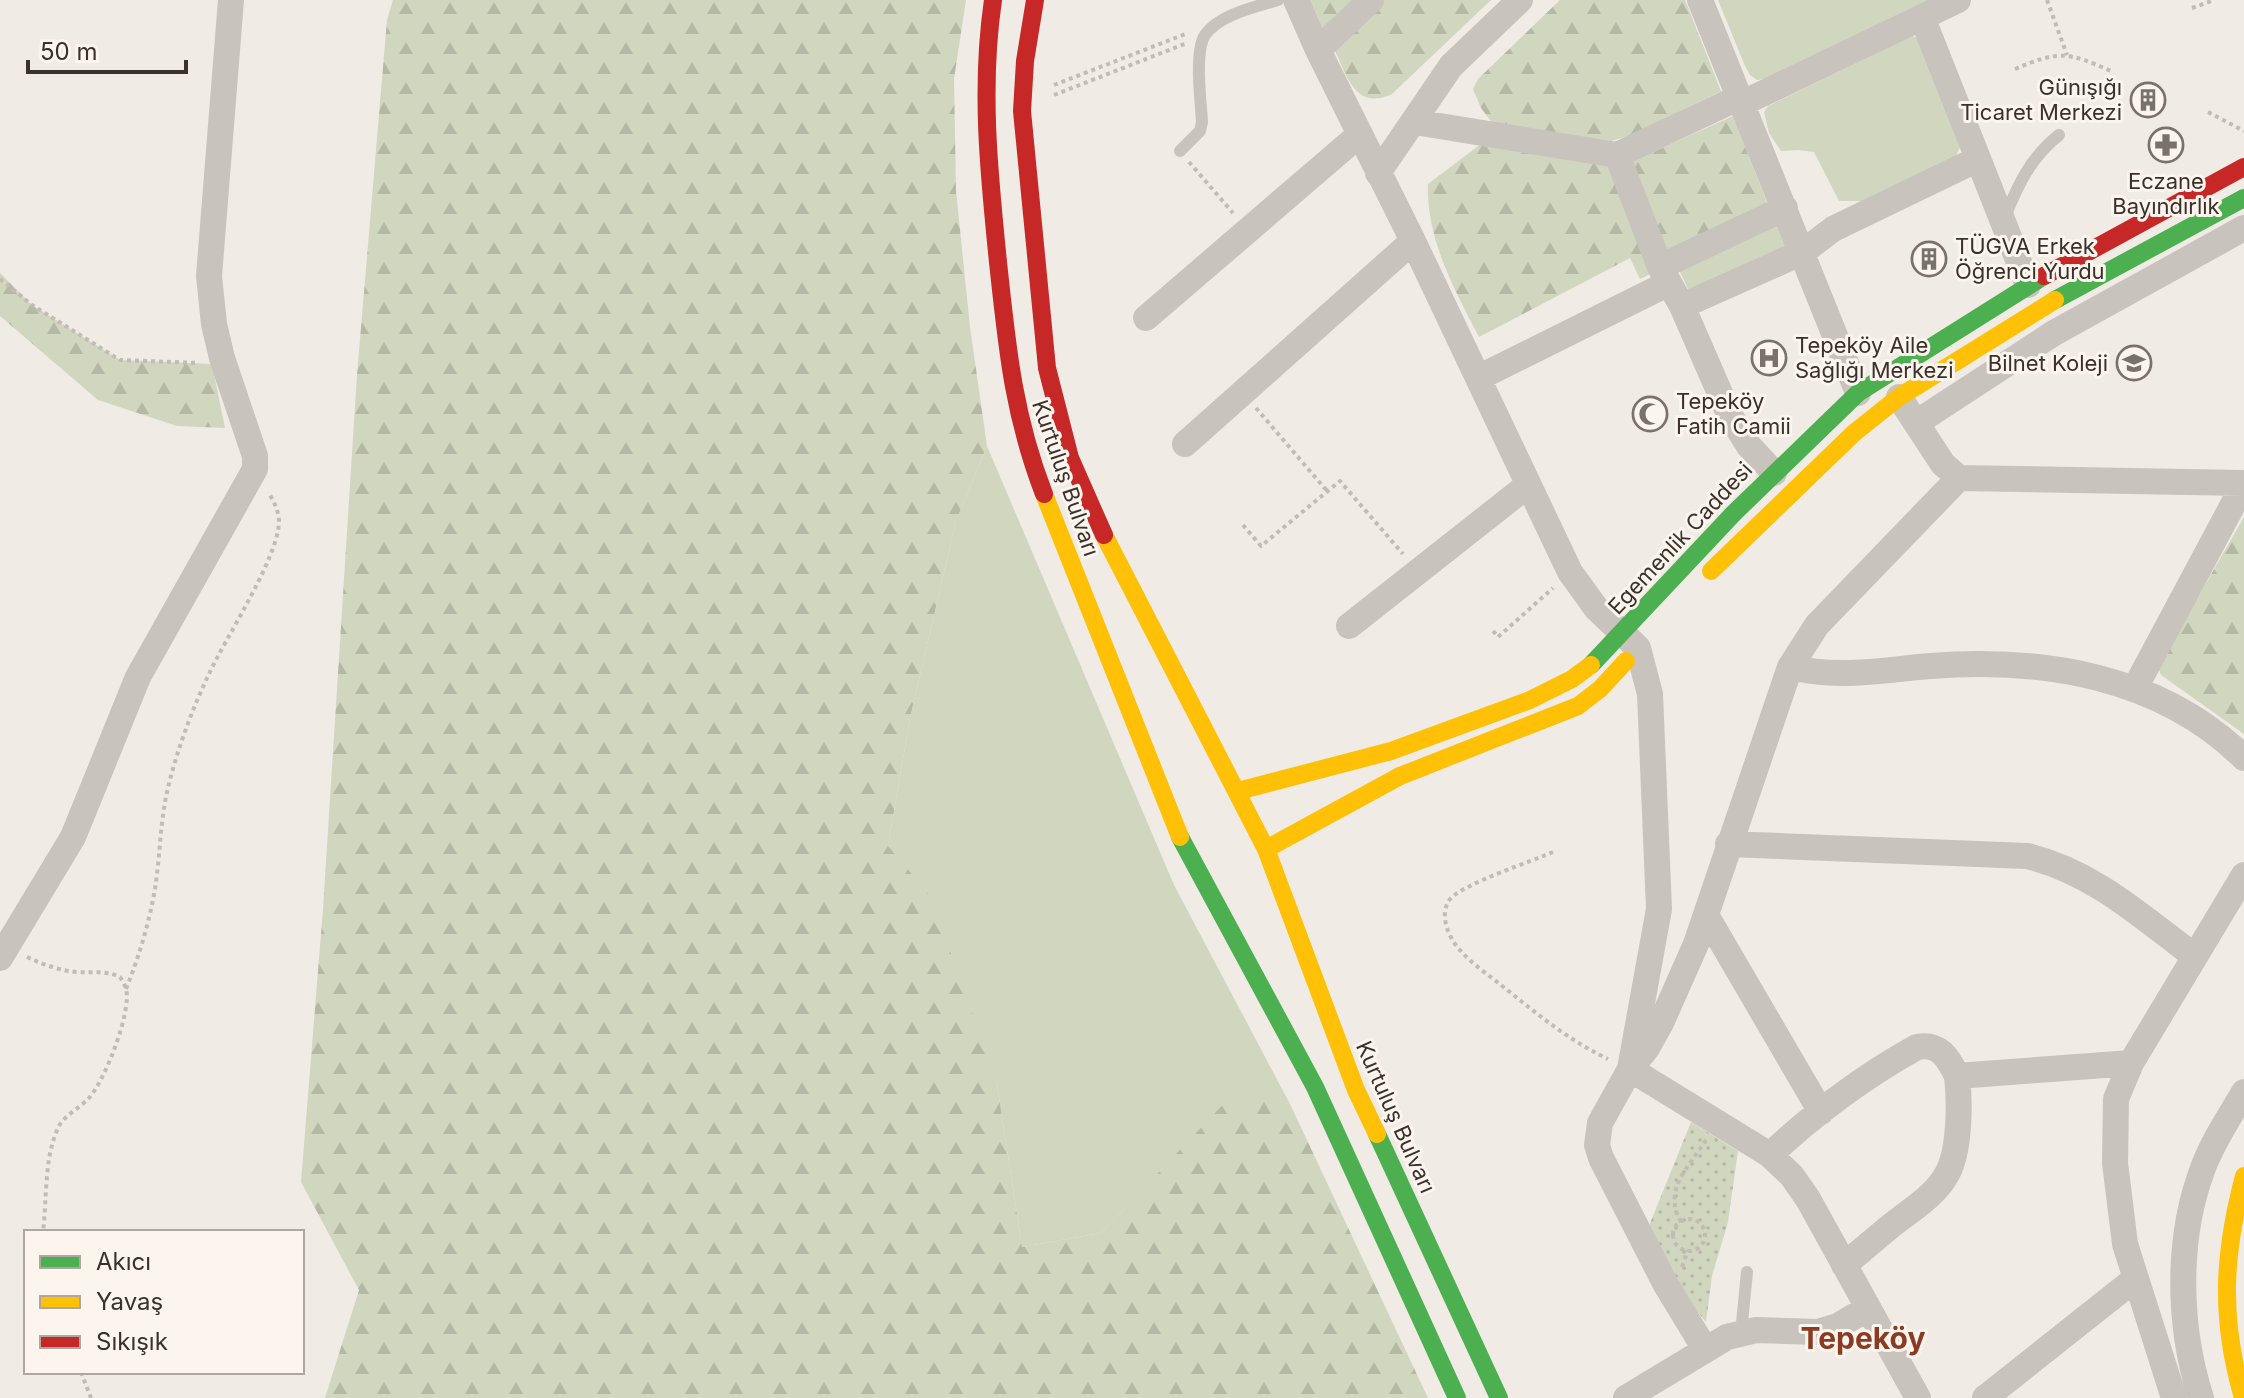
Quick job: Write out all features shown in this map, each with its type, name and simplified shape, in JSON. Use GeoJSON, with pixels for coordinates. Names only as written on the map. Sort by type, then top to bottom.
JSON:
{"type":"FeatureCollection","features":[{"type":"Feature","properties":{"kind":"main road","name":"Kurtuluş Bulvarı"},"geometry":{"type":"LineString","coordinates":[[993,0],[983,79],[984,121],[1015,412],[1042,491],[1168,812],[1200,877]]}},
{"type":"Feature","properties":{"kind":"main road","name":"Kurtuluş Bulvarı"},"geometry":{"type":"LineString","coordinates":[[1035,0],[1025,61],[1022,111],[1047,368],[1070,458],[1100,528],[1238,791],[1356,1090],[1499,1398]]}},
{"type":"Feature","properties":{"kind":"main road","name":"Egemenlik Caddesi"},"geometry":{"type":"LineString","coordinates":[[1262,855],[1400,776],[1578,706],[1600,689],[1636,640],[1774,473],[1858,393],[2028,285],[2244,167]]}},
{"type":"Feature","properties":{"kind":"main road","name":"Egemenlik Caddesi"},"geometry":{"type":"LineString","coordinates":[[1701,580],[1854,433],[1899,397],[2022,319],[2244,198]]}},
{"type":"Feature","properties":{"kind":"main road","name":"Egemenlik Caddesi"},"geometry":{"type":"LineString","coordinates":[[1238,791],[1361,761],[1530,700],[1572,679],[1636,640]]}},
{"type":"Feature","properties":{"kind":"main road"},"geometry":{"type":"LineString","coordinates":[[1212,787],[1238,791]]}},
{"type":"Feature","properties":{"kind":"main road"},"geometry":{"type":"LineString","coordinates":[[1168,812],[1183,797]]}},
{"type":"Feature","properties":{"kind":"main road"},"geometry":{"type":"LineString","coordinates":[[1200,877],[1220,879]]}},
{"type":"Feature","properties":{"kind":"main road"},"geometry":{"type":"LineString","coordinates":[[1200,877],[1315,1088],[1457,1398]]}},
{"type":"Feature","properties":{"kind":"main road"},"geometry":{"type":"LineString","coordinates":[[2243,1398],[2229,1345],[2225,1286],[2228,1239],[2244,1176]]}},
{"type":"Feature","properties":{"kind":"street"},"geometry":{"type":"LineString","coordinates":[[4,952],[73,837],[138,677],[255,469],[255,456],[214,324],[209,276],[231,0]]}},
{"type":"Feature","properties":{"kind":"street"},"geometry":{"type":"LineString","coordinates":[[1296,0],[1570,572],[1596,608],[1636,640],[1650,694],[1659,909],[1630,1069]]}},
{"type":"Feature","properties":{"kind":"street"},"geometry":{"type":"LineString","coordinates":[[1318,50],[1371,0]]}},
{"type":"Feature","properties":{"kind":"street"},"geometry":{"type":"LineString","coordinates":[[1378,173],[1415,122],[1438,81],[1520,0]]}},
{"type":"Feature","properties":{"kind":"street"},"geometry":{"type":"LineString","coordinates":[[1700,0],[1858,393]]}},
{"type":"Feature","properties":{"kind":"street"},"geometry":{"type":"LineString","coordinates":[[1415,122],[1617,155],[1958,0]]}},
{"type":"Feature","properties":{"kind":"street"},"geometry":{"type":"LineString","coordinates":[[1922,17],[2028,285]]}},
{"type":"Feature","properties":{"kind":"street"},"geometry":{"type":"LineString","coordinates":[[1146,318],[1359,135]]}},
{"type":"Feature","properties":{"kind":"street"},"geometry":{"type":"LineString","coordinates":[[1617,155],[1729,414],[1749,446],[1774,473]]}},
{"type":"Feature","properties":{"kind":"street"},"geometry":{"type":"LineString","coordinates":[[1671,285],[1803,252],[1833,229],[1978,159]]}},
{"type":"Feature","properties":{"kind":"street"},"geometry":{"type":"LineString","coordinates":[[1478,378],[1671,285],[1785,208]]}},
{"type":"Feature","properties":{"kind":"street"},"geometry":{"type":"LineString","coordinates":[[1916,423],[2054,333],[2244,228]]}},
{"type":"Feature","properties":{"kind":"street"},"geometry":{"type":"LineString","coordinates":[[1185,444],[1413,241]]}},
{"type":"Feature","properties":{"kind":"street"},"geometry":{"type":"LineString","coordinates":[[1899,397],[1943,464],[1959,478],[2244,484],[2135,688]]}},
{"type":"Feature","properties":{"kind":"street"},"geometry":{"type":"LineString","coordinates":[[1705,1349],[1666,1285],[1622,1201],[1597,1145],[1600,1123],[1630,1069],[1661,1023],[1706,915],[1790,667],[1817,625],[1959,478]]}},
{"type":"Feature","properties":{"kind":"street"},"geometry":{"type":"LineString","coordinates":[[1349,626],[1528,485]]}},
{"type":"Feature","properties":{"kind":"street"},"geometry":{"type":"LineString","coordinates":[[1790,667],[1813,673],[1864,674],[1928,666],[1994,664],[2068,671],[2135,688],[2174,705],[2244,758]]}},
{"type":"Feature","properties":{"kind":"street"},"geometry":{"type":"LineString","coordinates":[[1728,844],[2027,856],[2059,865],[2104,888],[2194,956]]}},
{"type":"Feature","properties":{"kind":"street"},"geometry":{"type":"LineString","coordinates":[[2174,1398],[2135,1279],[2120,1220],[2115,1163],[2116,1099],[2131,1063],[2244,875]]}},
{"type":"Feature","properties":{"kind":"street"},"geometry":{"type":"LineString","coordinates":[[1706,915],[1821,1112]]}},
{"type":"Feature","properties":{"kind":"street"},"geometry":{"type":"LineString","coordinates":[[1770,1155],[1795,1131],[1917,1047],[1927,1045],[1943,1052],[1957,1076],[1959,1097],[1949,1169],[1926,1198],[1844,1265]]}},
{"type":"Feature","properties":{"kind":"street"},"geometry":{"type":"LineString","coordinates":[[1957,1076],[2131,1063]]}},
{"type":"Feature","properties":{"kind":"street"},"geometry":{"type":"LineString","coordinates":[[1630,1069],[1770,1155],[1792,1176],[1808,1199],[1918,1398]]}},
{"type":"Feature","properties":{"kind":"street"},"geometry":{"type":"LineString","coordinates":[[2201,1398],[2192,1364],[2185,1309],[2190,1213],[2203,1168],[2244,1092]]}},
{"type":"Feature","properties":{"kind":"street"},"geometry":{"type":"LineString","coordinates":[[1985,1398],[2135,1279]]}},
{"type":"Feature","properties":{"kind":"street"},"geometry":{"type":"LineString","coordinates":[[1626,1398],[1727,1337],[1773,1330],[1818,1332],[1838,1326],[1868,1308]]}},
{"type":"Feature","properties":{"kind":"lane"},"geometry":{"type":"LineString","coordinates":[[1180,151],[1200,131],[1202,122],[1200,51],[1204,36],[1245,10],[1278,0]]}},
{"type":"Feature","properties":{"kind":"lane"},"geometry":{"type":"LineString","coordinates":[[2003,222],[2029,165],[2040,150],[2059,135]]}},
{"type":"Feature","properties":{"kind":"lane"},"geometry":{"type":"LineString","coordinates":[[1741,1333],[1747,1272]]}},
{"type":"Feature","properties":{"kind":"path"},"geometry":{"type":"LineString","coordinates":[[2047,0],[2067,55]]}},
{"type":"Feature","properties":{"kind":"path"},"geometry":{"type":"LineString","coordinates":[[2192,8],[2214,0]]}},
{"type":"Feature","properties":{"kind":"path"},"geometry":{"type":"LineString","coordinates":[[1045,89],[1190,32]]}},
{"type":"Feature","properties":{"kind":"path"},"geometry":{"type":"LineString","coordinates":[[1045,98],[1204,36]]}},
{"type":"Feature","properties":{"kind":"path"},"geometry":{"type":"LineString","coordinates":[[2015,69],[2043,57],[2067,55],[2111,71]]}},
{"type":"Feature","properties":{"kind":"path"},"geometry":{"type":"LineString","coordinates":[[2208,112],[2244,131]]}},
{"type":"Feature","properties":{"kind":"path"},"geometry":{"type":"LineString","coordinates":[[1180,151],[1248,230]]}},
{"type":"Feature","properties":{"kind":"path"},"geometry":{"type":"LineString","coordinates":[[0,279],[32,305],[120,360],[225,366]]}},
{"type":"Feature","properties":{"kind":"path"},"geometry":{"type":"LineString","coordinates":[[1243,392],[1327,491]]}},
{"type":"Feature","properties":{"kind":"path"},"geometry":{"type":"LineString","coordinates":[[43,1230],[52,1143],[60,1123],[91,1096],[101,1080],[118,1035],[126,989],[145,935],[155,886],[158,844],[168,789],[187,730],[208,676],[267,562],[277,535],[279,519],[275,503],[255,469]]}},
{"type":"Feature","properties":{"kind":"path"},"geometry":{"type":"LineString","coordinates":[[1243,525],[1261,546],[1340,481],[1418,572]]}},
{"type":"Feature","properties":{"kind":"path"},"geometry":{"type":"LineString","coordinates":[[1493,631],[1498,637],[1570,572]]}},
{"type":"Feature","properties":{"kind":"path"},"geometry":{"type":"LineString","coordinates":[[1553,852],[1477,884],[1450,899],[1445,912],[1446,927],[1457,948],[1564,1035],[1630,1069]]}},
{"type":"Feature","properties":{"kind":"path"},"geometry":{"type":"LineString","coordinates":[[4,952],[76,972],[108,972],[120,977],[126,989]]}},
{"type":"Feature","properties":{"kind":"path"},"geometry":{"type":"LineString","coordinates":[[1681,1222],[1672,1202],[1676,1186],[1717,1123]]}},
{"type":"Feature","properties":{"kind":"path"},"geometry":{"type":"LineString","coordinates":[[1693,1219],[1702,1225],[1704,1240],[1698,1248],[1682,1249],[1675,1241],[1674,1231],[1681,1222],[1693,1219]]}},
{"type":"Feature","properties":{"kind":"path"},"geometry":{"type":"LineString","coordinates":[[82,1374],[91,1398]]}},
{"type":"Feature","properties":{"kind":"green space"},"geometry":{"type":"Polygon","coordinates":[[[393,0],[966,0],[954,79],[956,191],[970,327],[987,446],[956,521],[910,718],[888,846],[931,897],[997,1084],[1022,1247],[1101,1233],[1233,1094],[1290,1104],[1428,1398],[325,1398],[359,1290],[301,1182],[323,909],[357,375],[387,20],[393,0]]]}},
{"type":"Feature","properties":{"kind":"green space"},"geometry":{"type":"Polygon","coordinates":[[[1310,0],[1358,0],[1324,31],[1310,0]]]}},
{"type":"Feature","properties":{"kind":"green space"},"geometry":{"type":"Polygon","coordinates":[[[1382,0],[1491,0],[1392,94],[1369,98],[1353,87],[1333,46],[1382,0]]]}},
{"type":"Feature","properties":{"kind":"green space"},"geometry":{"type":"Polygon","coordinates":[[[1560,0],[1685,0],[1721,91],[1629,136],[1611,141],[1493,124],[1481,108],[1473,89],[1478,79],[1560,0]]]}},
{"type":"Feature","properties":{"kind":"green space"},"geometry":{"type":"Polygon","coordinates":[[[1718,0],[1930,0],[1770,78],[1757,80],[1745,66],[1718,0]]]}},
{"type":"Feature","properties":{"kind":"green space"},"geometry":{"type":"Polygon","coordinates":[[[1912,36],[1918,38],[1960,147],[1956,156],[1862,201],[1839,201],[1814,152],[1781,151],[1769,133],[1764,112],[1768,106],[1912,36]]]}},
{"type":"Feature","properties":{"kind":"green space"},"geometry":{"type":"Polygon","coordinates":[[[1733,116],[1768,205],[1665,254],[1629,163],[1733,116]]]}},
{"type":"Feature","properties":{"kind":"green space"},"geometry":{"type":"Polygon","coordinates":[[[1481,144],[1610,164],[1655,272],[1640,279],[1630,258],[1479,337],[1443,263],[1432,224],[1428,184],[1481,144]]]}},
{"type":"Feature","properties":{"kind":"green space"},"geometry":{"type":"Polygon","coordinates":[[[1776,224],[1787,247],[1690,293],[1679,270],[1776,224]]]}},
{"type":"Feature","properties":{"kind":"green space"},"geometry":{"type":"Polygon","coordinates":[[[0,273],[32,305],[120,360],[212,364],[225,428],[177,426],[98,400],[0,316],[0,273]]]}},
{"type":"Feature","properties":{"kind":"green space"},"geometry":{"type":"Polygon","coordinates":[[[987,446],[1174,885],[1290,1104],[1233,1095],[1101,1233],[1022,1247],[997,1084],[888,846],[910,718],[956,521],[987,446]]]}},
{"type":"Feature","properties":{"kind":"green space"},"geometry":{"type":"Polygon","coordinates":[[[2244,517],[2244,734],[2161,675],[2159,670],[2244,517]]]}},
{"type":"Feature","properties":{"kind":"green space"},"geometry":{"type":"Polygon","coordinates":[[[1691,1122],[1738,1151],[1728,1222],[1712,1276],[1706,1322],[1690,1303],[1649,1226],[1691,1122]]]}},
{"type":"Feature","properties":{"kind":"traffic: fast"},"geometry":{"type":"LineString","coordinates":[[2055,300],[2244,198]]}},
{"type":"Feature","properties":{"kind":"traffic: fast"},"geometry":{"type":"LineString","coordinates":[[1591,665],[1733,514],[1858,393],[2044,276]]}},
{"type":"Feature","properties":{"kind":"traffic: fast"},"geometry":{"type":"LineString","coordinates":[[1180,837],[1315,1087],[1457,1398]]}},
{"type":"Feature","properties":{"kind":"traffic: fast"},"geometry":{"type":"LineString","coordinates":[[1377,1134],[1499,1398]]}},
{"type":"Feature","properties":{"kind":"traffic: slow"},"geometry":{"type":"LineString","coordinates":[[1711,571],[1854,433],[1899,397],[2055,300]]}},
{"type":"Feature","properties":{"kind":"traffic: slow"},"geometry":{"type":"LineString","coordinates":[[1044,494],[1180,837]]}},
{"type":"Feature","properties":{"kind":"traffic: slow"},"geometry":{"type":"LineString","coordinates":[[1104,535],[1266,849],[1356,1090],[1377,1134]]}},
{"type":"Feature","properties":{"kind":"traffic: slow"},"geometry":{"type":"LineString","coordinates":[[1266,849],[1400,776],[1578,706],[1600,689],[1626,661]]}},
{"type":"Feature","properties":{"kind":"traffic: slow"},"geometry":{"type":"LineString","coordinates":[[1238,791],[1391,751],[1530,700],[1572,679],[1591,665]]}},
{"type":"Feature","properties":{"kind":"traffic: slow"},"geometry":{"type":"LineString","coordinates":[[2243,1398],[2230,1341],[2227,1287],[2232,1233],[2244,1176]]}},
{"type":"Feature","properties":{"kind":"traffic: jam"},"geometry":{"type":"LineString","coordinates":[[993,0],[986,98],[998,262],[1018,408],[1044,494]]}},
{"type":"Feature","properties":{"kind":"traffic: jam"},"geometry":{"type":"LineString","coordinates":[[1035,0],[1025,61],[1022,111],[1047,368],[1070,458],[1104,535]]}},
{"type":"Feature","properties":{"kind":"traffic: jam"},"geometry":{"type":"LineString","coordinates":[[2044,276],[2244,167]]}},
{"type":"Feature","properties":{"kind":"place","name":"Günışığı Ticaret Merkezi"},"geometry":{"type":"Point","coordinates":[2148,100]}},
{"type":"Feature","properties":{"kind":"place","name":"Eczane Bayındırlık"},"geometry":{"type":"Point","coordinates":[2166,145]}},
{"type":"Feature","properties":{"kind":"place","name":"TÜGVA Erkek Öğrenci Yurdu"},"geometry":{"type":"Point","coordinates":[1929,259]}},
{"type":"Feature","properties":{"kind":"place","name":"Tepeköy Aile Sağlığı Merkezi"},"geometry":{"type":"Point","coordinates":[1769,358]}},
{"type":"Feature","properties":{"kind":"place","name":"Bilnet Koleji"},"geometry":{"type":"Point","coordinates":[2134,363]}},
{"type":"Feature","properties":{"kind":"place","name":"Tepeköy Fatih Camii"},"geometry":{"type":"Point","coordinates":[1650,414]}},
{"type":"Feature","properties":{"kind":"district","name":"Tepeköy"},"geometry":{"type":"Point","coordinates":[1863,1339]}}]}
